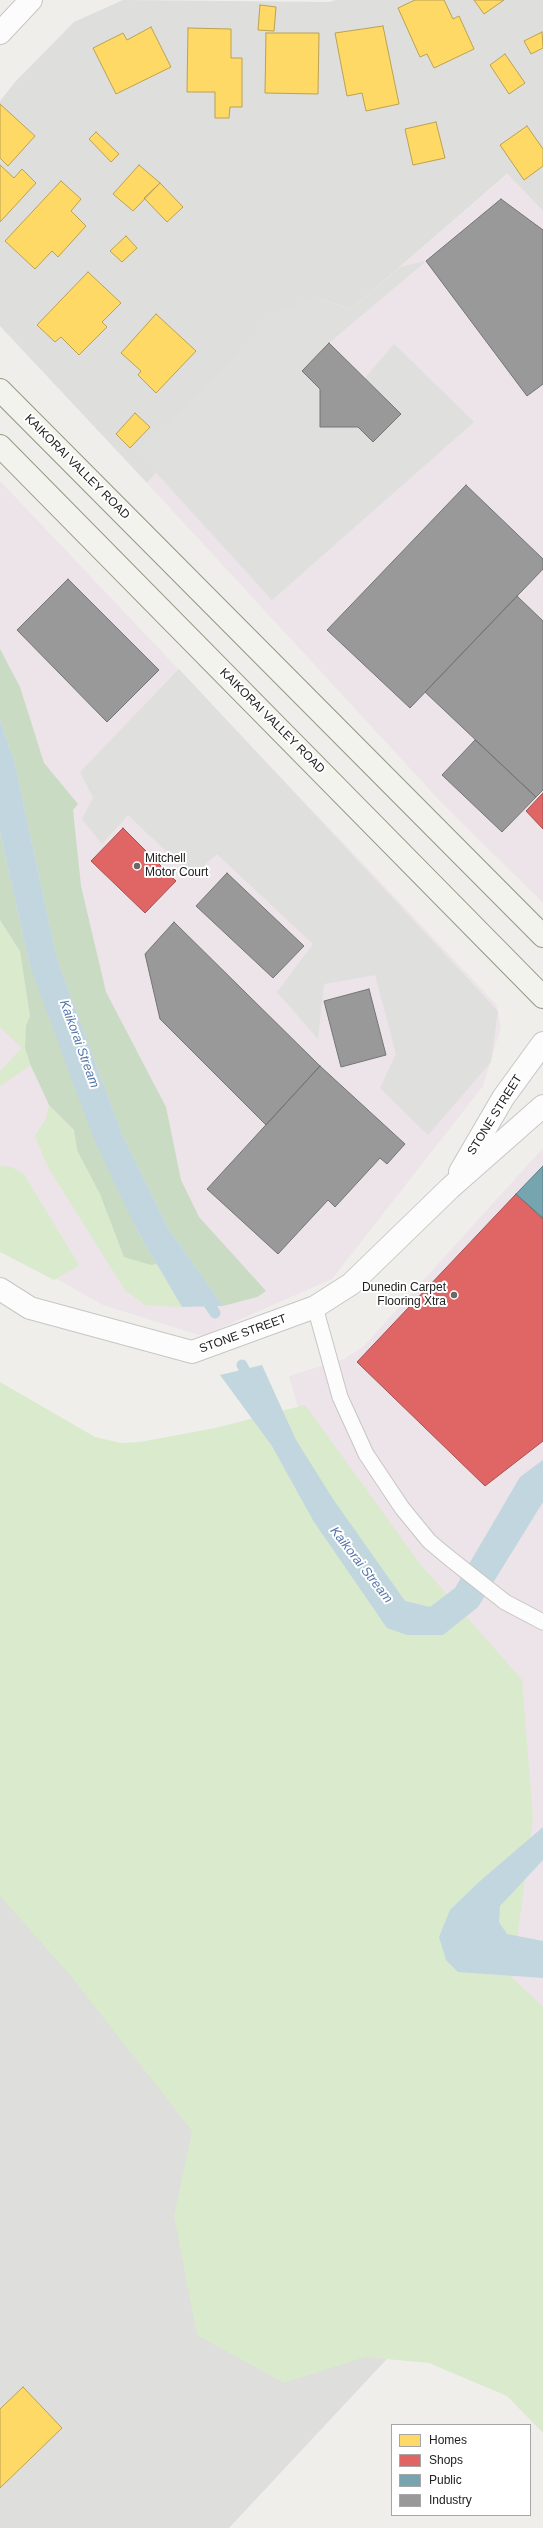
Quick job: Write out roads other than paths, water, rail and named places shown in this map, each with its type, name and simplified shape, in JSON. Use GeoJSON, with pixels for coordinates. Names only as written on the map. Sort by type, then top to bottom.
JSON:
{"type":"FeatureCollection","features":[{"type":"Feature","properties":{"kind":"main road","name":"KAIKORAI VALLEY ROAD"},"geometry":{"type":"LineString","coordinates":[[0,390],[543,936]]}},
{"type":"Feature","properties":{"kind":"main road","name":"KAIKORAI VALLEY ROAD"},"geometry":{"type":"LineString","coordinates":[[0,446],[543,997]]}},
{"type":"Feature","properties":{"kind":"street"},"geometry":{"type":"LineString","coordinates":[[0,33],[31,0]]}},
{"type":"Feature","properties":{"kind":"street","name":"STONE STREET"},"geometry":{"type":"LineString","coordinates":[[450,1188],[503,1098],[543,1043]]}},
{"type":"Feature","properties":{"kind":"street","name":"STONE STREET"},"geometry":{"type":"LineString","coordinates":[[0,1289],[30,1308],[192,1352],[315,1307],[351,1284],[450,1188],[543,1106]]}},
{"type":"Feature","properties":{"kind":"lane"},"geometry":{"type":"LineString","coordinates":[[315,1307],[340,1397],[366,1454],[402,1508],[429,1541],[448,1557],[504,1602],[543,1622]]}},
{"type":"Feature","properties":{"kind":"water"},"geometry":{"type":"Polygon","coordinates":[[[0,720],[14,760],[57,959],[122,1134],[168,1228],[223,1306],[182,1307],[137,1230],[95,1142],[30,966],[0,832],[0,720]]]}},
{"type":"Feature","properties":{"kind":"water"},"geometry":{"type":"Polygon","coordinates":[[[262,1365],[296,1440],[333,1499],[405,1601],[430,1607],[455,1588],[520,1477],[543,1460],[543,1502],[478,1607],[443,1635],[407,1635],[387,1628],[314,1522],[272,1446],[220,1375],[262,1365]]]}},
{"type":"Feature","properties":{"kind":"water"},"geometry":{"type":"Polygon","coordinates":[[[543,1827],[543,1860],[500,1906],[499,1922],[507,1934],[543,1941],[543,1978],[458,1972],[446,1960],[439,1937],[450,1910],[479,1882],[543,1827]]]}},
{"type":"Feature","properties":{"kind":"waterway","name":"Kaikorai Stream"},"geometry":{"type":"LineString","coordinates":[[203,1295],[215,1313]]}},
{"type":"Feature","properties":{"kind":"waterway","name":"Kaikorai Stream"},"geometry":{"type":"LineString","coordinates":[[242,1365],[251,1382]]}},
{"type":"Feature","properties":{"kind":"place","name":"Mitchell Motor Court"},"geometry":{"type":"Point","coordinates":[137,866]}},
{"type":"Feature","properties":{"kind":"place","name":"Dunedin Carpet Flooring Xtra"},"geometry":{"type":"Point","coordinates":[454,1295]}}]}
